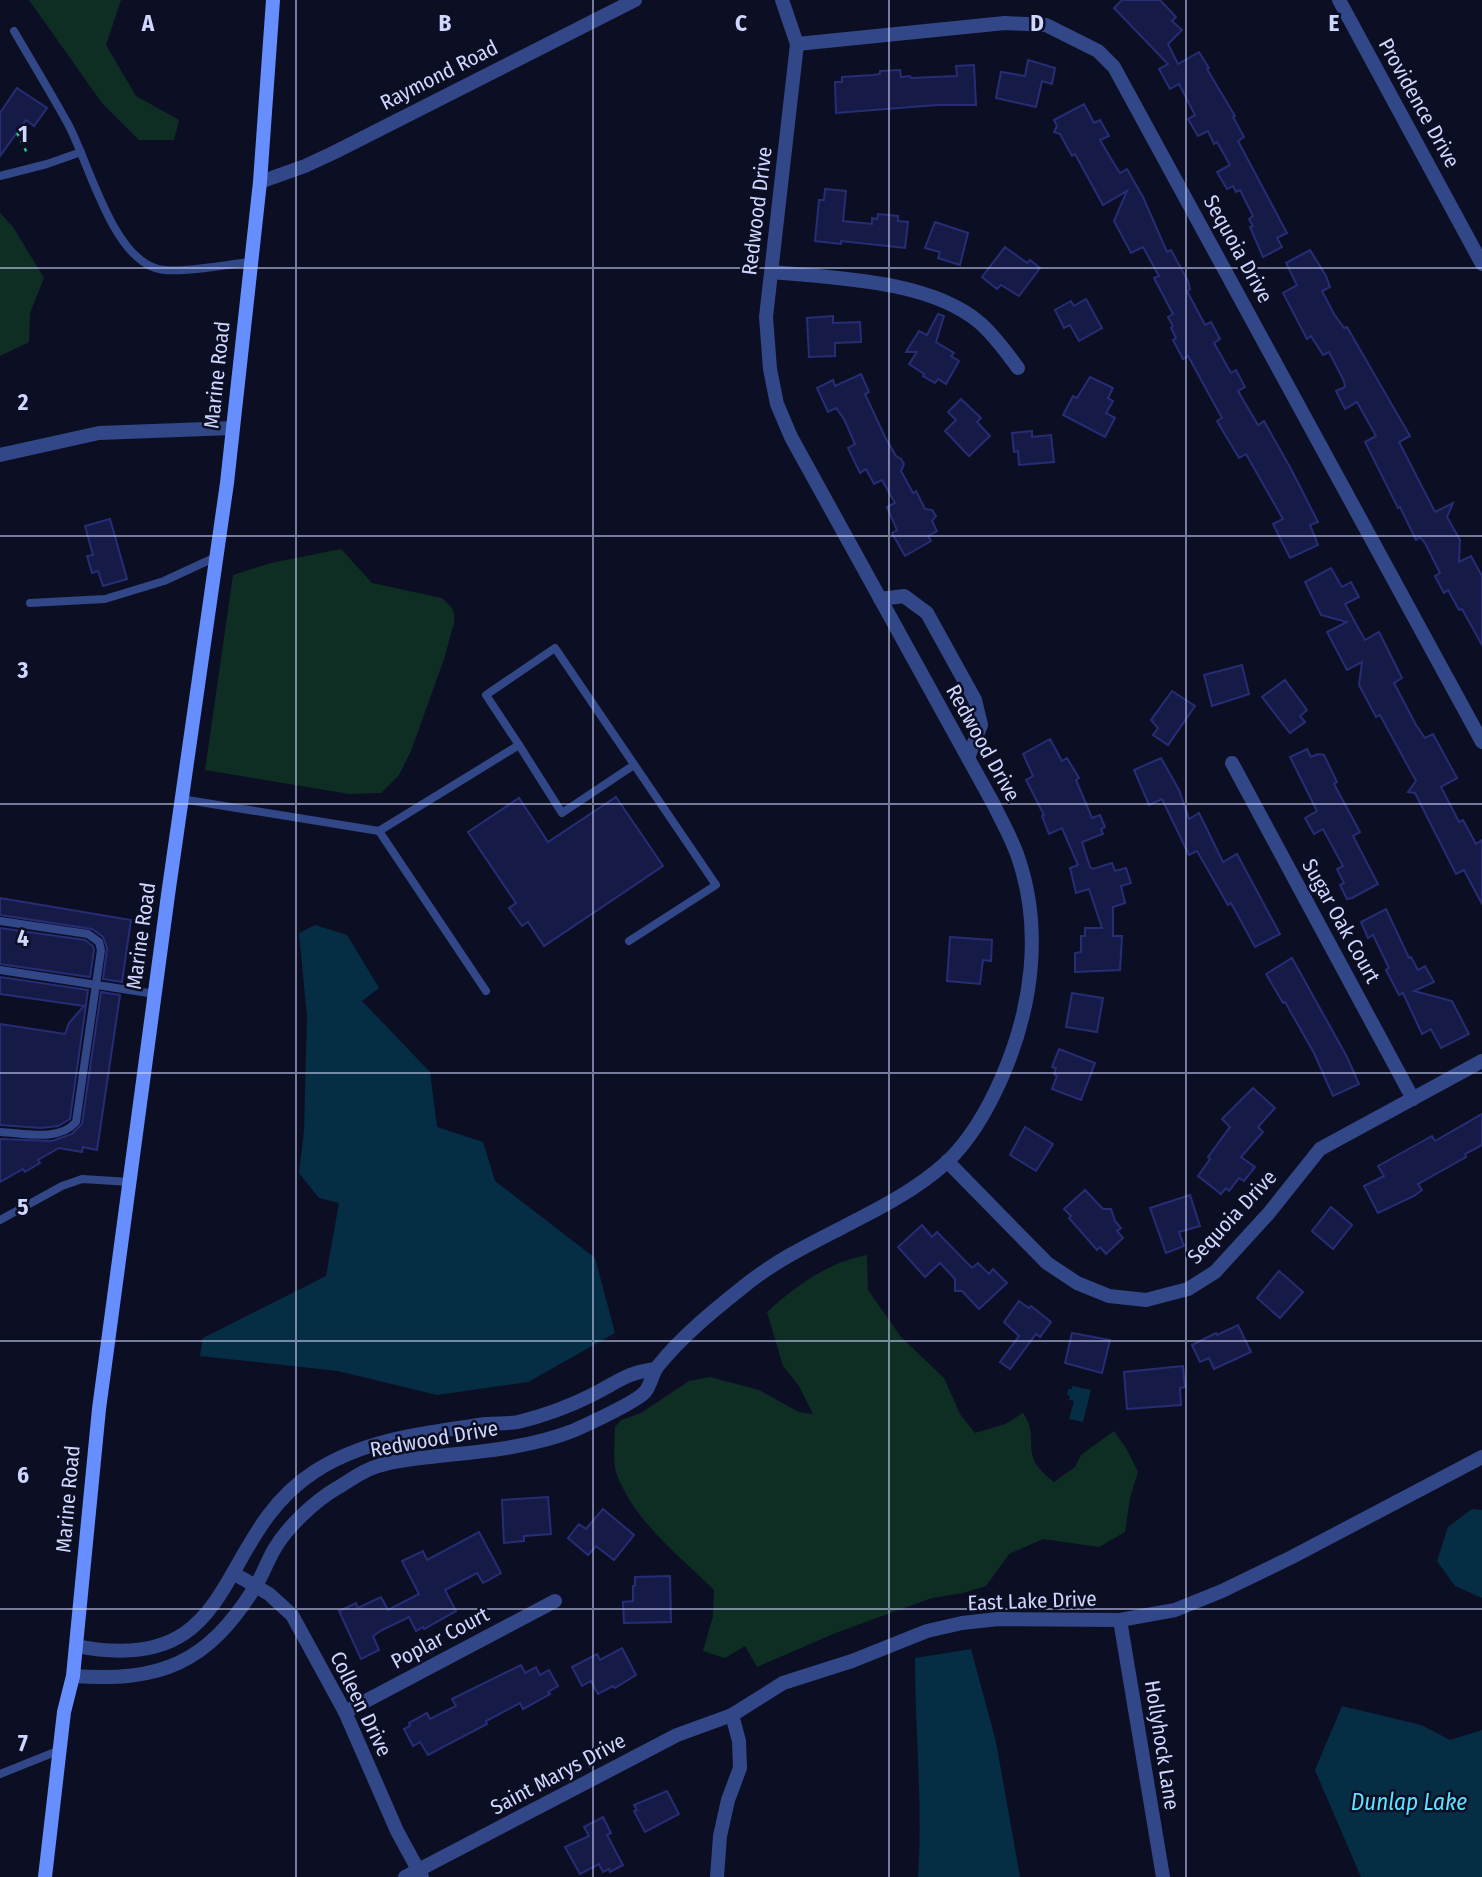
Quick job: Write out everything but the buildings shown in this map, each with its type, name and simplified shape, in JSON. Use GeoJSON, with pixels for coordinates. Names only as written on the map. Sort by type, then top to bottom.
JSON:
{"type":"FeatureCollection","features":[{"type":"Feature","properties":{"kind":"main road","name":"Marine Road"},"geometry":{"type":"LineString","coordinates":[[45,1877],[64,1712],[73,1676],[96,1430],[232,428],[260,181],[272,0]]}},
{"type":"Feature","properties":{"kind":"street","name":"Raymond Road"},"geometry":{"type":"LineString","coordinates":[[260,181],[335,152],[635,0]]}},
{"type":"Feature","properties":{"kind":"street","name":"Redwood Drive"},"geometry":{"type":"LineString","coordinates":[[73,1676],[144,1675],[179,1664],[203,1651],[255,1587],[276,1545],[302,1517],[332,1490],[375,1467],[422,1458],[492,1450],[571,1431],[607,1415],[646,1391],[655,1369],[696,1326],[768,1269],[905,1192],[947,1161],[983,1115],[1008,1062],[1026,1007],[1032,948],[1031,918],[1020,862],[1008,832],[791,437],[777,404],[766,341],[766,317],[797,44],[782,0]]}},
{"type":"Feature","properties":{"kind":"street","name":"Providence Drive"},"geometry":{"type":"LineString","coordinates":[[1339,0],[1482,264]]}},
{"type":"Feature","properties":{"kind":"street","name":"Sequoia Drive"},"geometry":{"type":"LineString","coordinates":[[797,44],[1005,23],[1046,25],[1098,51],[1114,67],[1482,741]]}},
{"type":"Feature","properties":{"kind":"street"},"geometry":{"type":"LineString","coordinates":[[772,271],[885,284],[950,304],[979,322],[1018,368]]}},
{"type":"Feature","properties":{"kind":"street"},"geometry":{"type":"LineString","coordinates":[[0,455],[99,433],[232,428]]}},
{"type":"Feature","properties":{"kind":"street"},"geometry":{"type":"LineString","coordinates":[[880,599],[904,596],[927,613],[975,701],[981,724],[968,758]]}},
{"type":"Feature","properties":{"kind":"street","name":"Sugar Oak Court"},"geometry":{"type":"LineString","coordinates":[[1232,763],[1413,1099]]}},
{"type":"Feature","properties":{"kind":"street","name":"Sequoia Drive"},"geometry":{"type":"LineString","coordinates":[[947,1161],[1061,1274],[1109,1296],[1146,1300],[1179,1293],[1215,1272],[1269,1213],[1320,1149],[1482,1061]]}},
{"type":"Feature","properties":{"kind":"street","name":"Redwood Drive"},"geometry":{"type":"LineString","coordinates":[[76,1646],[117,1652],[142,1651],[162,1646],[182,1636],[199,1622],[215,1603],[258,1531],[289,1492],[313,1472],[341,1457],[400,1436],[516,1422],[568,1405],[632,1373],[655,1369]]}},
{"type":"Feature","properties":{"kind":"street","name":"East Lake Drive"},"geometry":{"type":"LineString","coordinates":[[732,1715],[783,1682],[852,1661],[927,1631],[998,1619],[1120,1620],[1175,1610],[1223,1591],[1292,1557],[1482,1457]]}},
{"type":"Feature","properties":{"kind":"street","name":"Colleen Drive"},"geometry":{"type":"LineString","coordinates":[[233,1573],[275,1599],[292,1615],[345,1712],[415,1875]]}},
{"type":"Feature","properties":{"kind":"street","name":"Poplar Court"},"geometry":{"type":"LineString","coordinates":[[345,1712],[555,1601]]}},
{"type":"Feature","properties":{"kind":"street","name":"Hollyhock Lane"},"geometry":{"type":"LineString","coordinates":[[1120,1620],[1163,1877]]}},
{"type":"Feature","properties":{"kind":"street"},"geometry":{"type":"LineString","coordinates":[[717,1877],[722,1824],[740,1768],[740,1741],[732,1715]]}},
{"type":"Feature","properties":{"kind":"street","name":"Saint Marys Drive"},"geometry":{"type":"LineString","coordinates":[[415,1875],[677,1735],[732,1715]]}},
{"type":"Feature","properties":{"kind":"lane"},"geometry":{"type":"LineString","coordinates":[[14,32],[69,126],[107,214],[122,239],[144,263],[159,270],[171,270],[251,262]]}},
{"type":"Feature","properties":{"kind":"lane"},"geometry":{"type":"LineString","coordinates":[[0,176],[81,152]]}},
{"type":"Feature","properties":{"kind":"lane"},"geometry":{"type":"LineString","coordinates":[[30,603],[104,599],[164,581],[216,557]]}},
{"type":"Feature","properties":{"kind":"lane"},"geometry":{"type":"LineString","coordinates":[[629,941],[716,884],[555,648],[486,695],[562,813],[634,765]]}},
{"type":"Feature","properties":{"kind":"lane"},"geometry":{"type":"LineString","coordinates":[[181,799],[379,831],[519,745]]}},
{"type":"Feature","properties":{"kind":"lane"},"geometry":{"type":"LineString","coordinates":[[379,831],[486,991]]}},
{"type":"Feature","properties":{"kind":"lane"},"geometry":{"type":"LineString","coordinates":[[0,921],[88,934],[99,942],[101,950],[76,1122],[69,1130],[55,1135],[0,1132]]}},
{"type":"Feature","properties":{"kind":"lane"},"geometry":{"type":"LineString","coordinates":[[0,970],[155,994]]}},
{"type":"Feature","properties":{"kind":"lane"},"geometry":{"type":"LineString","coordinates":[[0,1220],[62,1186],[82,1179],[130,1182]]}},
{"type":"Feature","properties":{"kind":"lane"},"geometry":{"type":"LineString","coordinates":[[0,1774],[60,1750]]}},
{"type":"Feature","properties":{"kind":"path"},"geometry":{"type":"LineString","coordinates":[[17,133],[33,168]]}},
{"type":"Feature","properties":{"kind":"green space"},"geometry":{"type":"Polygon","coordinates":[[[29,0],[121,0],[106,45],[136,96],[179,120],[174,140],[139,140],[102,103],[29,0]]]}},
{"type":"Feature","properties":{"kind":"green space"},"geometry":{"type":"Polygon","coordinates":[[[0,213],[13,227],[44,278],[30,313],[29,342],[0,356],[0,213]]]}},
{"type":"Feature","properties":{"kind":"green space"},"geometry":{"type":"Polygon","coordinates":[[[341,549],[372,583],[442,598],[454,614],[444,659],[411,751],[399,775],[381,793],[349,794],[205,770],[233,575],[271,563],[341,549]]]}},
{"type":"Feature","properties":{"kind":"green space"},"geometry":{"type":"Polygon","coordinates":[[[867,1255],[868,1290],[901,1337],[944,1378],[960,1414],[975,1433],[1005,1424],[1023,1413],[1031,1432],[1036,1463],[1054,1482],[1075,1467],[1081,1455],[1114,1431],[1138,1472],[1130,1498],[1125,1532],[1099,1547],[1043,1539],[1009,1554],[986,1586],[932,1598],[838,1632],[757,1667],[745,1646],[725,1658],[703,1651],[713,1616],[714,1590],[647,1523],[625,1492],[615,1464],[615,1427],[621,1420],[641,1413],[689,1381],[710,1377],[759,1390],[799,1412],[813,1414],[799,1386],[783,1366],[767,1312],[813,1276],[839,1263],[867,1255]]]}},
{"type":"Feature","properties":{"kind":"water"},"geometry":{"type":"Polygon","coordinates":[[[315,925],[347,935],[379,988],[362,1001],[430,1072],[437,1127],[483,1142],[495,1181],[595,1258],[615,1333],[528,1382],[437,1395],[338,1371],[200,1356],[203,1338],[326,1276],[339,1203],[319,1198],[299,1173],[304,1131],[307,1017],[299,933],[315,925]]]}},
{"type":"Feature","properties":{"kind":"water"},"geometry":{"type":"Polygon","coordinates":[[[1072,1386],[1091,1390],[1083,1422],[1069,1419],[1074,1401],[1069,1400],[1070,1396],[1067,1395],[1072,1386]]]}},
{"type":"Feature","properties":{"kind":"water"},"geometry":{"type":"Polygon","coordinates":[[[1472,1509],[1482,1510],[1482,1598],[1455,1586],[1437,1561],[1448,1527],[1472,1509]]]}},
{"type":"Feature","properties":{"kind":"water"},"geometry":{"type":"Polygon","coordinates":[[[971,1649],[996,1742],[1020,1877],[918,1877],[920,1822],[915,1658],[971,1649]]]}},
{"type":"Feature","properties":{"kind":"water","name":"Dunlap Lake"},"geometry":{"type":"Polygon","coordinates":[[[1342,1706],[1421,1725],[1450,1740],[1482,1730],[1482,1877],[1361,1877],[1315,1770],[1342,1706]]]}}]}
